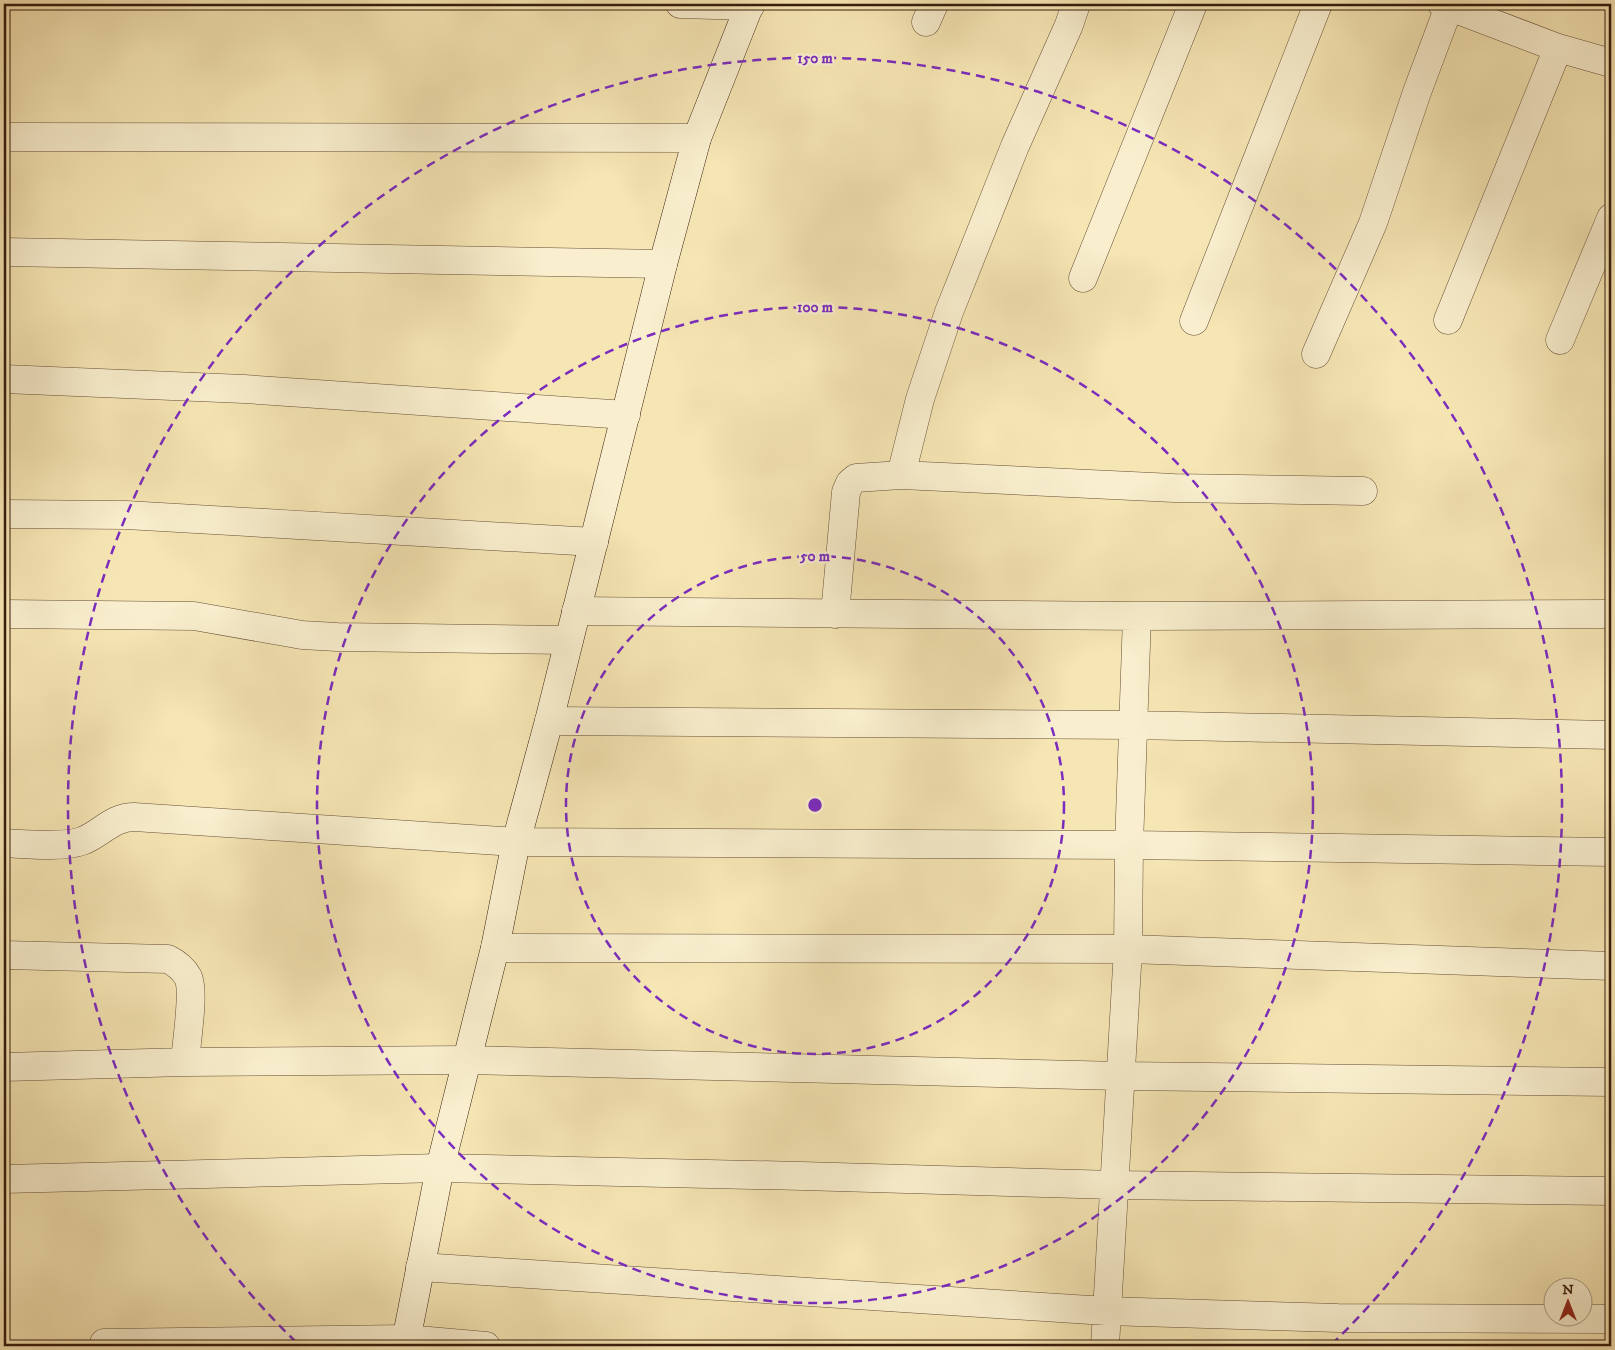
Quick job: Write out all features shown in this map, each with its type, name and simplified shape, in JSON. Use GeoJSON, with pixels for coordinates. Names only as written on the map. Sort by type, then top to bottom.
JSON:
{"type":"FeatureCollection","features":[{"type":"Feature","properties":{"kind":"street"},"geometry":{"type":"LineString","coordinates":[[405,1343],[440,1168],[494,948],[516,842],[549,721],[663,264],[698,138],[750,5],[680,4]]}},
{"type":"Feature","properties":{"kind":"street"},"geometry":{"type":"LineString","coordinates":[[901,475],[920,399],[949,312],[1015,146],[1069,25],[1076,4]]}},
{"type":"Feature","properties":{"kind":"street"},"geometry":{"type":"LineString","coordinates":[[1083,278],[1193,4]]}},
{"type":"Feature","properties":{"kind":"street"},"geometry":{"type":"LineString","coordinates":[[1194,321],[1318,4]]}},
{"type":"Feature","properties":{"kind":"street"},"geometry":{"type":"LineString","coordinates":[[1316,354],[1373,223],[1447,5],[1558,48],[1611,62]]}},
{"type":"Feature","properties":{"kind":"street"},"geometry":{"type":"LineString","coordinates":[[1448,320],[1558,48]]}},
{"type":"Feature","properties":{"kind":"street"},"geometry":{"type":"LineString","coordinates":[[4,137],[698,138]]}},
{"type":"Feature","properties":{"kind":"street"},"geometry":{"type":"LineString","coordinates":[[1560,340],[1611,218]]}},
{"type":"Feature","properties":{"kind":"street"},"geometry":{"type":"LineString","coordinates":[[4,252],[663,264]]}},
{"type":"Feature","properties":{"kind":"street"},"geometry":{"type":"LineString","coordinates":[[4,379],[244,390],[626,415]]}},
{"type":"Feature","properties":{"kind":"street"},"geometry":{"type":"LineString","coordinates":[[835,614],[846,492],[850,483],[856,478],[901,475],[1174,488],[1363,490]]}},
{"type":"Feature","properties":{"kind":"street"},"geometry":{"type":"LineString","coordinates":[[4,514],[126,515],[594,542]]}},
{"type":"Feature","properties":{"kind":"street"},"geometry":{"type":"LineString","coordinates":[[576,611],[1137,616],[1611,614]]}},
{"type":"Feature","properties":{"kind":"street"},"geometry":{"type":"LineString","coordinates":[[4,614],[194,616],[302,635],[337,637],[568,640]]}},
{"type":"Feature","properties":{"kind":"street"},"geometry":{"type":"LineString","coordinates":[[1105,1346],[1116,1185],[1128,949],[1129,845],[1137,616]]}},
{"type":"Feature","properties":{"kind":"street"},"geometry":{"type":"LineString","coordinates":[[549,721],[1134,725],[1611,736]]}},
{"type":"Feature","properties":{"kind":"street"},"geometry":{"type":"LineString","coordinates":[[4,843],[76,843],[90,838],[116,820],[126,817],[516,842],[1129,845],[1611,852]]}},
{"type":"Feature","properties":{"kind":"street"},"geometry":{"type":"LineString","coordinates":[[494,948],[1128,949],[1611,966]]}},
{"type":"Feature","properties":{"kind":"street"},"geometry":{"type":"LineString","coordinates":[[4,955],[168,959],[177,963],[188,978],[191,991],[184,1062]]}},
{"type":"Feature","properties":{"kind":"street"},"geometry":{"type":"LineString","coordinates":[[4,1067],[184,1062],[466,1060],[1121,1076],[1611,1082]]}},
{"type":"Feature","properties":{"kind":"street"},"geometry":{"type":"LineString","coordinates":[[4,1180],[440,1168],[1116,1185],[1611,1191]]}},
{"type":"Feature","properties":{"kind":"street"},"geometry":{"type":"LineString","coordinates":[[420,1267],[1106,1311],[1338,1318],[1611,1319]]}},
{"type":"Feature","properties":{"kind":"street"},"geometry":{"type":"LineString","coordinates":[[104,1344],[405,1343],[486,1346]]}}]}
